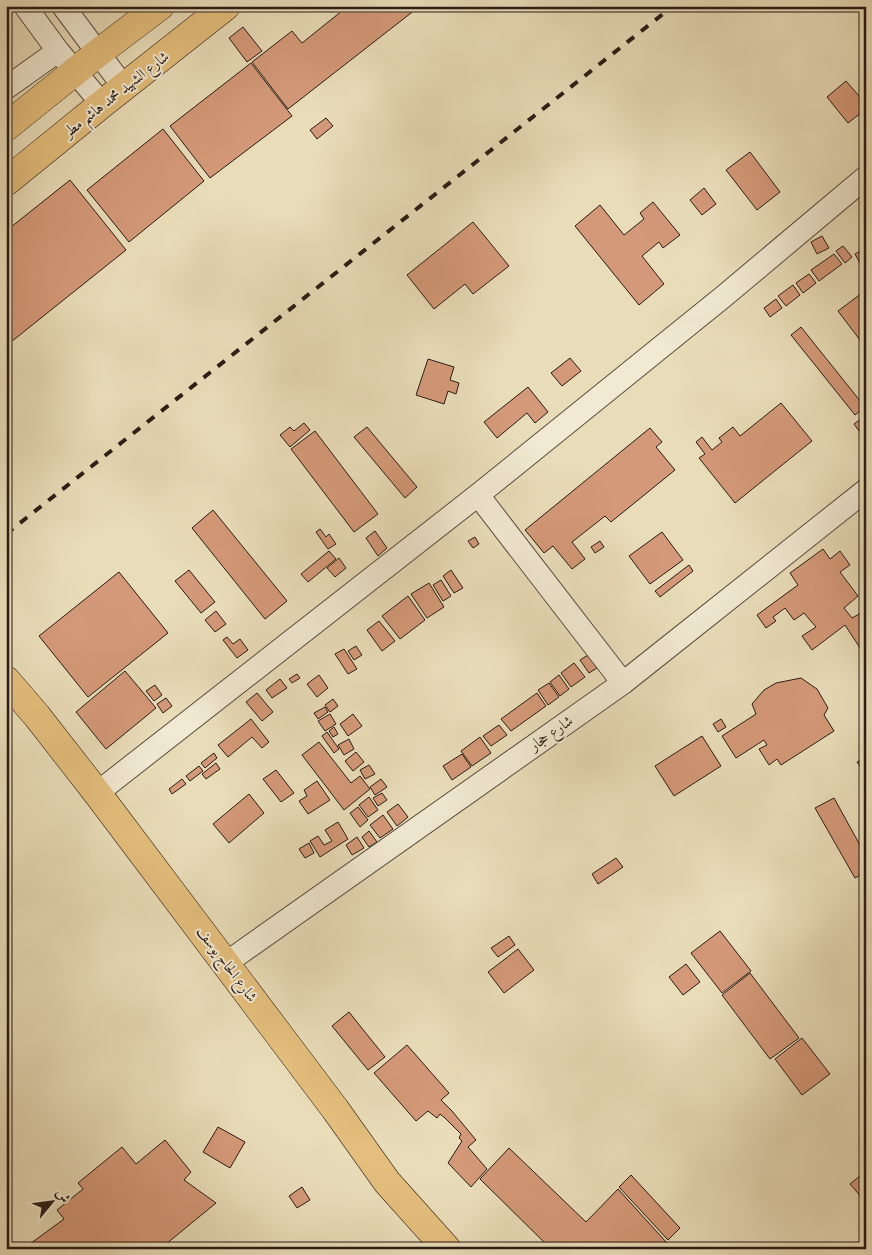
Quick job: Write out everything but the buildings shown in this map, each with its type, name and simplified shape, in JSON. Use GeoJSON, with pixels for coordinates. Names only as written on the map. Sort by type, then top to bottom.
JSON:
{"type":"FeatureCollection","features":[{"type":"Feature","properties":{"kind":"main road"},"geometry":{"type":"LineString","coordinates":[[6,127],[66,62],[98,53],[160,6]]}},
{"type":"Feature","properties":{"kind":"main road","name":"شارع الشهيد محمد هاشم مطر"},"geometry":{"type":"LineString","coordinates":[[6,182],[226,6]]}},
{"type":"Feature","properties":{"kind":"main road","name":"شارع الحاج يوسف"},"geometry":{"type":"LineString","coordinates":[[6,680],[97,792],[335,1109],[387,1182],[447,1249]]}},
{"type":"Feature","properties":{"kind":"street"},"geometry":{"type":"LineString","coordinates":[[24,6],[66,62],[102,104]]}},
{"type":"Feature","properties":{"kind":"street"},"geometry":{"type":"LineString","coordinates":[[63,6],[124,87]]}},
{"type":"Feature","properties":{"kind":"street"},"geometry":{"type":"LineString","coordinates":[[6,88],[66,62]]}},
{"type":"Feature","properties":{"kind":"street"},"geometry":{"type":"LineString","coordinates":[[97,792],[478,495],[866,177]]}},
{"type":"Feature","properties":{"kind":"street","name":"شارع حجار"},"geometry":{"type":"LineString","coordinates":[[226,963],[622,683],[866,490]]}},
{"type":"Feature","properties":{"kind":"street"},"geometry":{"type":"LineString","coordinates":[[478,495],[622,683]]}},
{"type":"Feature","properties":{"kind":"railway"},"geometry":{"type":"LineString","coordinates":[[6,534],[673,6]]}}]}
